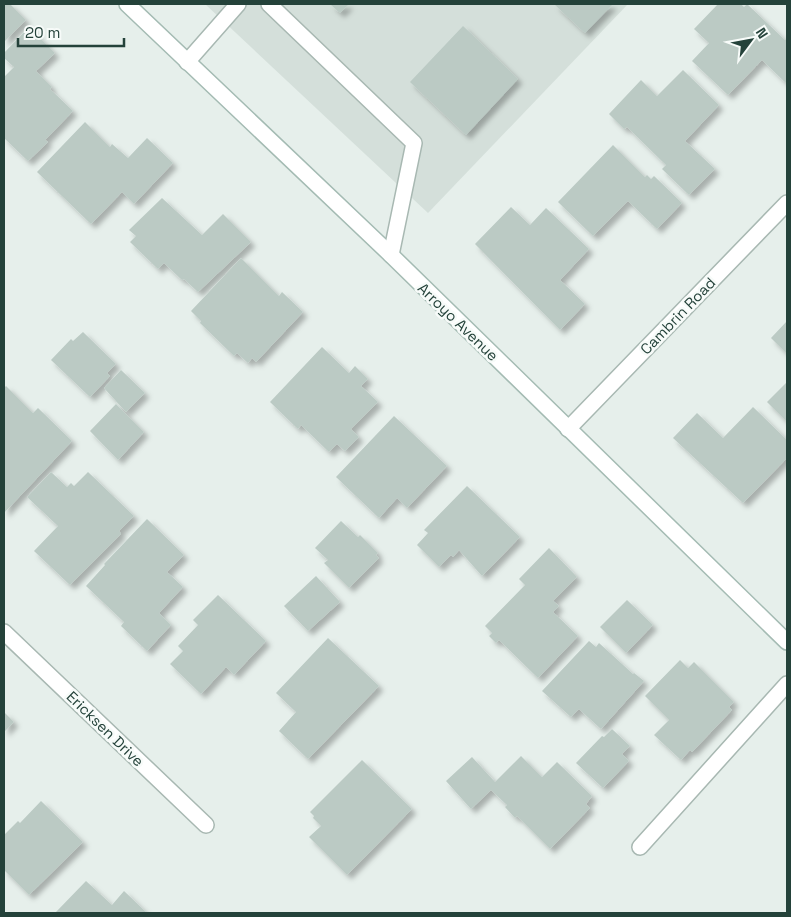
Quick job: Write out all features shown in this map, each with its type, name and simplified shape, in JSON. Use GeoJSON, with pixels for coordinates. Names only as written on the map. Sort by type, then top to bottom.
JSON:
{"type":"FeatureCollection","features":[{"type":"Feature","properties":{"kind":"street","name":"Arroyo Avenue"},"geometry":{"type":"LineString","coordinates":[[127,4],[390,255],[787,642]]}},
{"type":"Feature","properties":{"kind":"street"},"geometry":{"type":"LineString","coordinates":[[187,62],[238,4]]}},
{"type":"Feature","properties":{"kind":"street"},"geometry":{"type":"LineString","coordinates":[[269,4],[414,143],[390,255]]}},
{"type":"Feature","properties":{"kind":"street","name":"Cambrin Road"},"geometry":{"type":"LineString","coordinates":[[568,429],[787,203]]}},
{"type":"Feature","properties":{"kind":"street","name":"Ericksen Drive"},"geometry":{"type":"LineString","coordinates":[[4,632],[206,825]]}},
{"type":"Feature","properties":{"kind":"street"},"geometry":{"type":"LineString","coordinates":[[640,847],[787,684]]}},
{"type":"Feature","properties":{"kind":"shaded area"},"geometry":{"type":"Polygon","coordinates":[[[205,4],[628,4],[428,213],[205,4]]]}},
{"type":"Feature","properties":{"kind":"building"},"geometry":{"type":"Polygon","coordinates":[[[4,4],[10,4],[26,20],[4,42],[4,4]]]}},
{"type":"Feature","properties":{"kind":"building"},"geometry":{"type":"Polygon","coordinates":[[[330,4],[349,4],[340,13],[330,4]]]}},
{"type":"Feature","properties":{"kind":"building"},"geometry":{"type":"Polygon","coordinates":[[[554,4],[613,4],[585,33],[554,4]]]}},
{"type":"Feature","properties":{"kind":"building"},"geometry":{"type":"Polygon","coordinates":[[[718,4],[741,4],[744,7],[747,4],[785,40],[787,38],[787,84],[762,60],[728,95],[692,61],[709,43],[694,29],[718,4]]]}},
{"type":"Feature","properties":{"kind":"building"},"geometry":{"type":"Polygon","coordinates":[[[463,26],[518,79],[466,135],[410,82],[463,26]]]}},
{"type":"Feature","properties":{"kind":"building"},"geometry":{"type":"Polygon","coordinates":[[[29,27],[55,53],[36,71],[52,87],[50,89],[73,111],[45,140],[48,142],[28,161],[4,138],[4,77],[14,67],[4,58],[4,53],[29,27]]]}},
{"type":"Feature","properties":{"kind":"building"},"geometry":{"type":"Polygon","coordinates":[[[683,70],[719,105],[685,141],[715,169],[689,195],[662,169],[666,165],[627,127],[624,129],[609,114],[641,80],[657,96],[683,70]]]}},
{"type":"Feature","properties":{"kind":"building"},"geometry":{"type":"Polygon","coordinates":[[[85,122],[110,147],[112,144],[128,158],[147,138],[173,163],[134,204],[122,192],[91,224],[37,172],[85,122]]]}},
{"type":"Feature","properties":{"kind":"building"},"geometry":{"type":"Polygon","coordinates":[[[613,145],[645,177],[647,175],[651,179],[654,176],[682,203],[657,229],[628,201],[593,236],[558,202],[613,145]]]}},
{"type":"Feature","properties":{"kind":"building"},"geometry":{"type":"Polygon","coordinates":[[[162,198],[202,235],[223,214],[251,242],[198,292],[164,263],[158,269],[130,242],[136,236],[129,230],[162,198]]]}},
{"type":"Feature","properties":{"kind":"building"},"geometry":{"type":"Polygon","coordinates":[[[511,207],[530,225],[546,208],[589,249],[560,280],[585,304],[560,330],[475,244],[511,207]]]}},
{"type":"Feature","properties":{"kind":"building"},"geometry":{"type":"Polygon","coordinates":[[[241,258],[279,296],[282,292],[303,312],[256,362],[252,358],[248,363],[237,353],[234,356],[200,323],[201,321],[191,311],[241,258]]]}},
{"type":"Feature","properties":{"kind":"building"},"geometry":{"type":"Polygon","coordinates":[[[787,321],[787,354],[771,338],[787,321]]]}},
{"type":"Feature","properties":{"kind":"building"},"geometry":{"type":"Polygon","coordinates":[[[83,332],[116,364],[107,373],[110,376],[90,397],[51,360],[71,339],[73,341],[83,332]]]}},
{"type":"Feature","properties":{"kind":"building"},"geometry":{"type":"Polygon","coordinates":[[[322,347],[349,373],[355,366],[368,379],[361,386],[378,402],[351,429],[359,437],[345,451],[337,444],[329,452],[301,425],[298,429],[270,402],[322,347]]]}},
{"type":"Feature","properties":{"kind":"building"},"geometry":{"type":"Polygon","coordinates":[[[121,370],[145,393],[126,412],[104,388],[121,370]]]}},
{"type":"Feature","properties":{"kind":"building"},"geometry":{"type":"Polygon","coordinates":[[[787,382],[787,422],[767,402],[787,382]]]}},
{"type":"Feature","properties":{"kind":"building"},"geometry":{"type":"Polygon","coordinates":[[[6,386],[33,413],[38,408],[72,441],[4,513],[4,388],[6,386]]]}},
{"type":"Feature","properties":{"kind":"building"},"geometry":{"type":"Polygon","coordinates":[[[116,404],[144,432],[118,460],[90,431],[116,404]]]}},
{"type":"Feature","properties":{"kind":"building"},"geometry":{"type":"Polygon","coordinates":[[[753,407],[787,440],[787,458],[743,503],[673,438],[697,413],[723,438],[753,407]]]}},
{"type":"Feature","properties":{"kind":"building"},"geometry":{"type":"Polygon","coordinates":[[[394,416],[447,466],[407,508],[397,498],[379,518],[336,477],[394,416]]]}},
{"type":"Feature","properties":{"kind":"building"},"geometry":{"type":"Polygon","coordinates":[[[51,472],[67,487],[71,483],[74,486],[88,472],[134,516],[119,531],[121,534],[70,585],[34,551],[58,526],[27,497],[51,472]]]}},
{"type":"Feature","properties":{"kind":"building"},"geometry":{"type":"Polygon","coordinates":[[[467,486],[520,537],[482,576],[459,550],[439,567],[417,545],[428,533],[424,530],[467,486]]]}},
{"type":"Feature","properties":{"kind":"building"},"geometry":{"type":"Polygon","coordinates":[[[147,519],[184,555],[167,572],[183,587],[159,613],[171,625],[147,651],[121,626],[124,622],[86,586],[104,564],[147,519]]]}},
{"type":"Feature","properties":{"kind":"building"},"geometry":{"type":"Polygon","coordinates":[[[341,521],[358,537],[360,535],[378,553],[376,555],[379,558],[349,588],[324,563],[328,560],[315,548],[341,521]]]}},
{"type":"Feature","properties":{"kind":"building"},"geometry":{"type":"Polygon","coordinates":[[[549,548],[577,577],[553,601],[559,606],[553,612],[578,636],[538,678],[499,640],[496,643],[489,636],[492,633],[485,626],[525,585],[519,579],[549,548]]]}},
{"type":"Feature","properties":{"kind":"building"},"geometry":{"type":"Polygon","coordinates":[[[316,576],[340,602],[308,631],[284,606],[316,576]]]}},
{"type":"Feature","properties":{"kind":"building"},"geometry":{"type":"Polygon","coordinates":[[[218,595],[266,641],[234,675],[226,667],[201,694],[170,664],[183,651],[178,646],[198,625],[193,620],[218,595]]]}},
{"type":"Feature","properties":{"kind":"building"},"geometry":{"type":"Polygon","coordinates":[[[627,600],[653,625],[626,653],[600,627],[627,600]]]}},
{"type":"Feature","properties":{"kind":"building"},"geometry":{"type":"Polygon","coordinates":[[[328,638],[379,686],[308,759],[279,731],[296,712],[276,693],[328,638]]]}},
{"type":"Feature","properties":{"kind":"building"},"geometry":{"type":"Polygon","coordinates":[[[589,641],[596,647],[599,643],[633,674],[644,681],[601,729],[579,709],[571,717],[542,691],[589,641]]]}},
{"type":"Feature","properties":{"kind":"building"},"geometry":{"type":"Polygon","coordinates":[[[680,660],[688,668],[694,662],[734,702],[729,707],[732,710],[692,752],[690,750],[681,760],[654,735],[669,720],[645,696],[680,660]]]}},
{"type":"Feature","properties":{"kind":"building"},"geometry":{"type":"Polygon","coordinates":[[[4,712],[14,722],[4,732],[4,712]]]}},
{"type":"Feature","properties":{"kind":"building"},"geometry":{"type":"Polygon","coordinates":[[[612,729],[630,746],[622,754],[629,761],[603,788],[576,763],[602,736],[604,737],[612,729]]]}},
{"type":"Feature","properties":{"kind":"building"},"geometry":{"type":"Polygon","coordinates":[[[521,756],[542,777],[557,762],[592,796],[586,804],[590,808],[550,849],[517,816],[515,818],[505,807],[507,805],[491,790],[471,809],[446,781],[472,757],[495,782],[521,756]]]}},
{"type":"Feature","properties":{"kind":"building"},"geometry":{"type":"Polygon","coordinates":[[[362,760],[412,809],[347,875],[309,837],[321,826],[310,812],[362,760]]]}},
{"type":"Feature","properties":{"kind":"building"},"geometry":{"type":"Polygon","coordinates":[[[41,801],[83,842],[29,895],[4,870],[4,835],[18,821],[20,823],[41,801]]]}},
{"type":"Feature","properties":{"kind":"building"},"geometry":{"type":"Polygon","coordinates":[[[86,881],[112,905],[124,891],[147,913],[55,913],[86,881]]]}}]}
